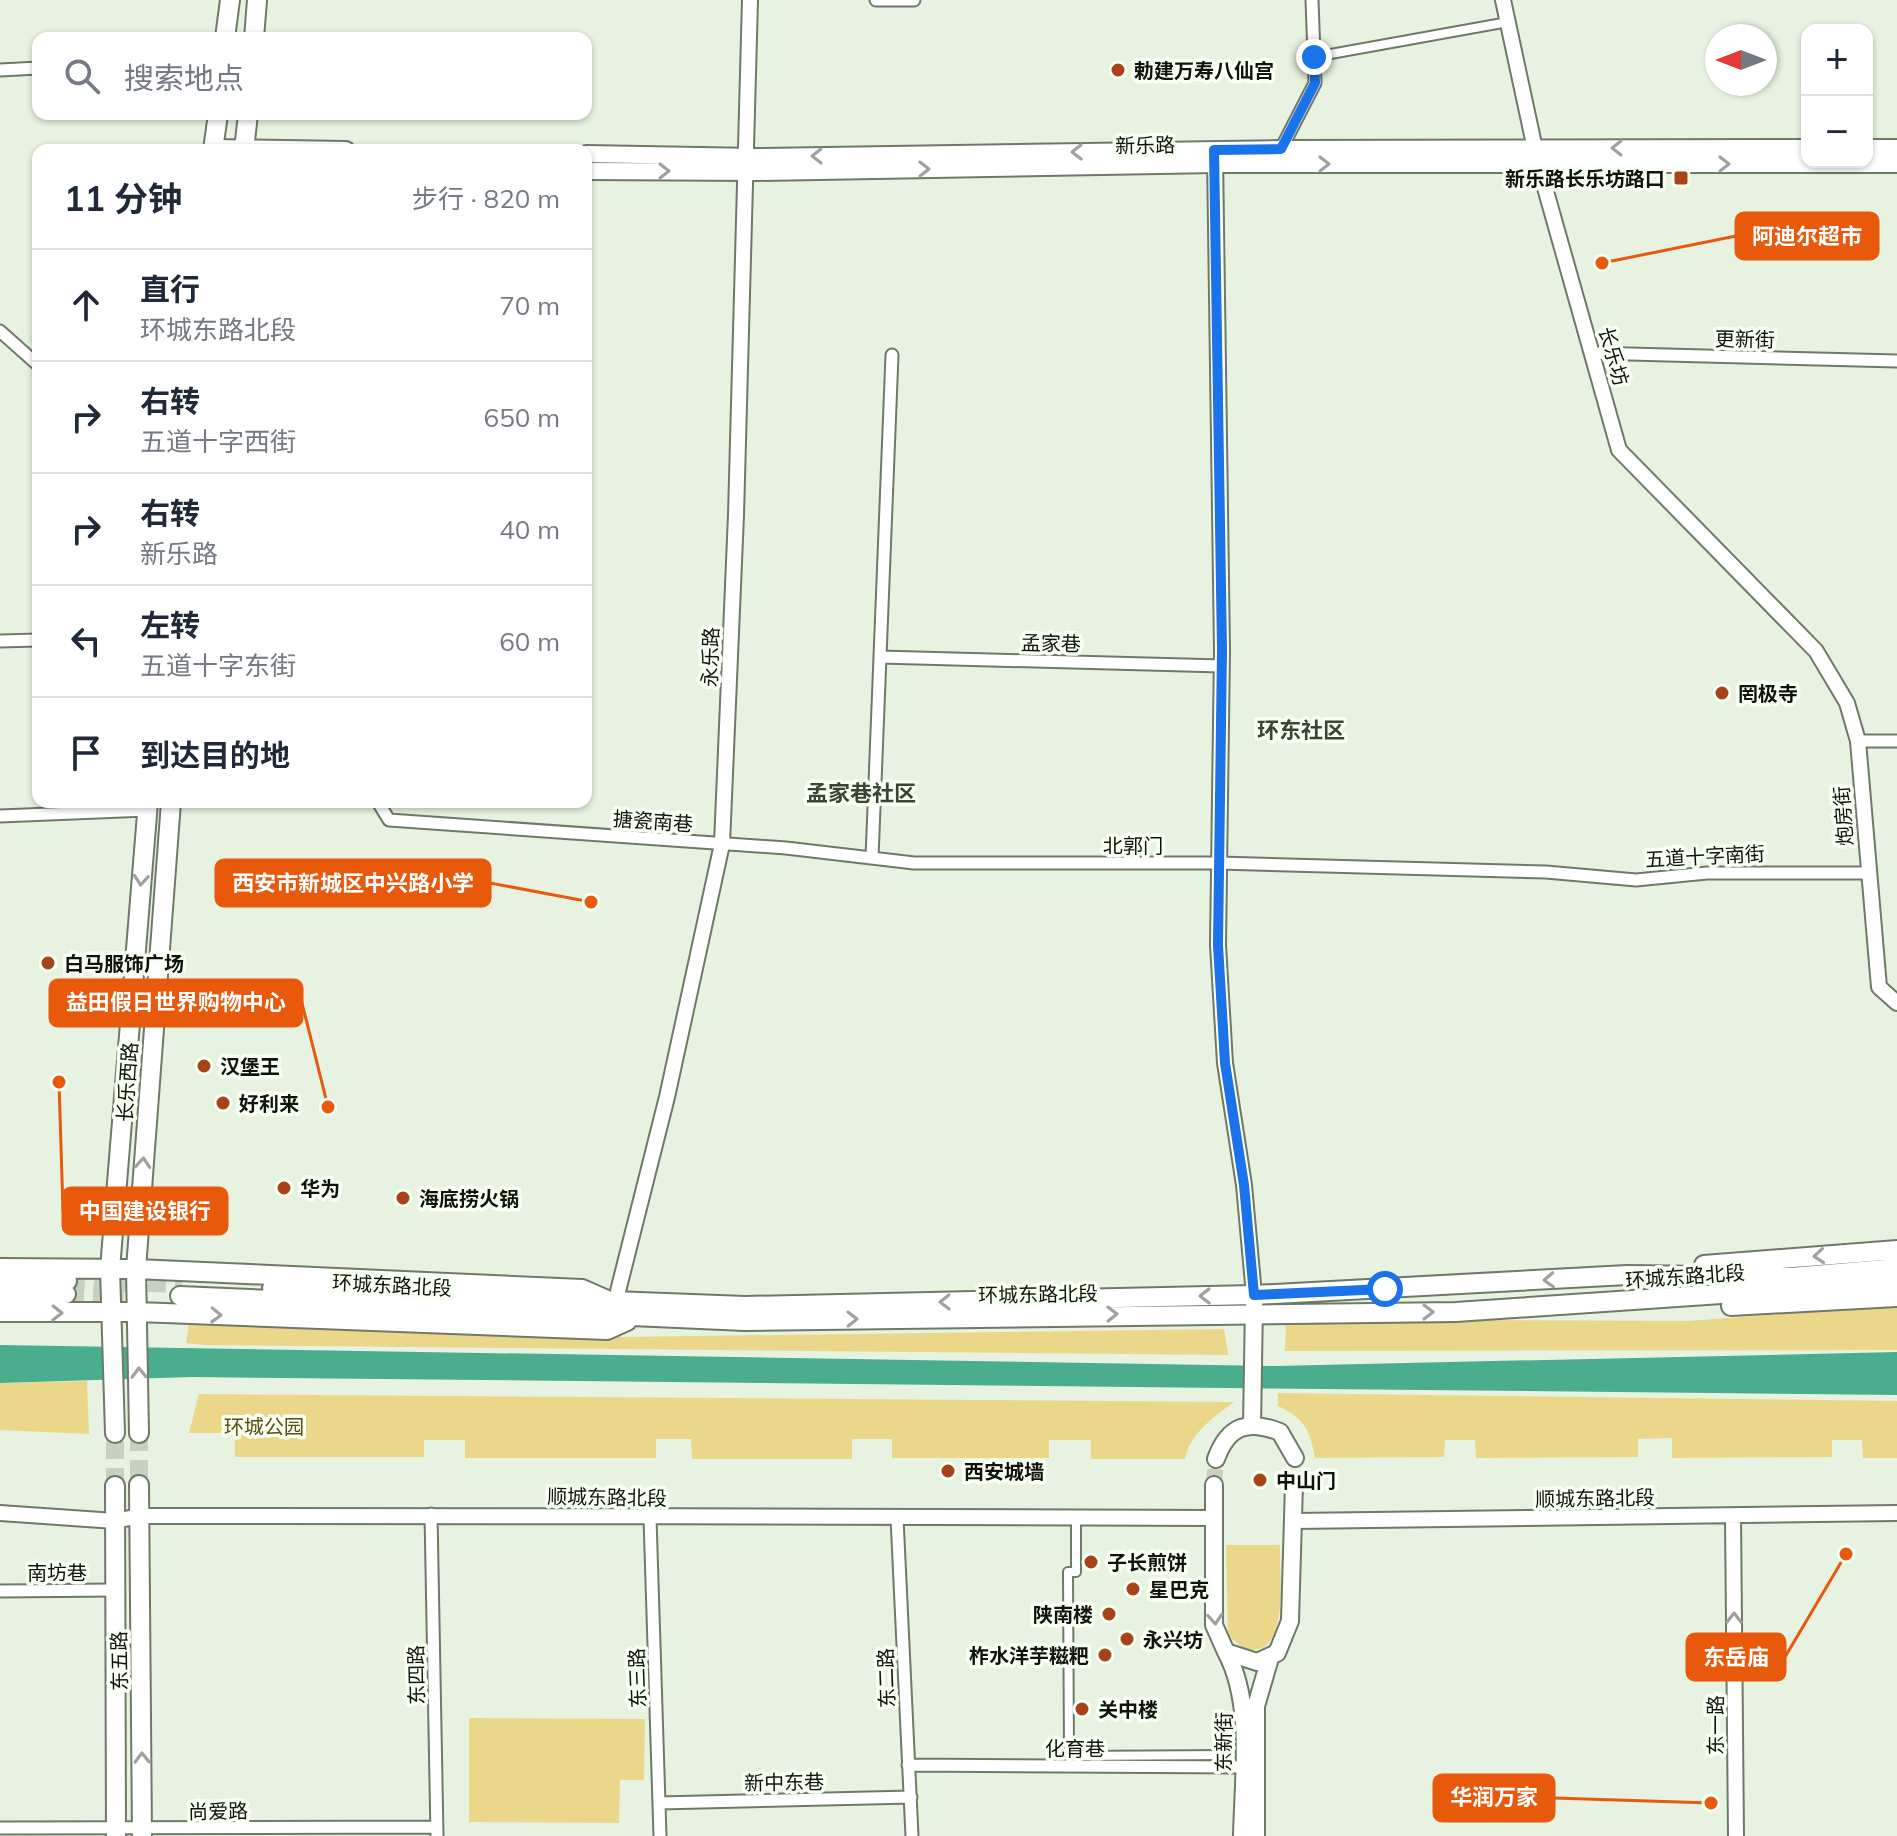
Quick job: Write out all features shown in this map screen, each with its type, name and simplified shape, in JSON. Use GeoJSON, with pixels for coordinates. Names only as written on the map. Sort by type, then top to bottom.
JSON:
{"type":"FeatureCollection","features":[{"type":"Feature","properties":{"kind":"main road"},"geometry":{"type":"LineString","coordinates":[[226,32],[230,0]]}},
{"type":"Feature","properties":{"kind":"main road"},"geometry":{"type":"LineString","coordinates":[[254,32],[257,0]]}},
{"type":"Feature","properties":{"kind":"main road"},"geometry":{"type":"LineString","coordinates":[[215,144],[217,120]]}},
{"type":"Feature","properties":{"kind":"main road"},"geometry":{"type":"LineString","coordinates":[[245,144],[247,120]]}},
{"type":"Feature","properties":{"kind":"main road","name":"新乐路"},"geometry":{"type":"LineString","coordinates":[[592,171],[746,164],[1536,156],[1801,148]]}},
{"type":"Feature","properties":{"kind":"main road"},"geometry":{"type":"LineString","coordinates":[[1873,148],[1897,148]]}},
{"type":"Feature","properties":{"kind":"main road","name":"新乐路"},"geometry":{"type":"LineString","coordinates":[[1215,157],[1281,149],[1897,164]]}},
{"type":"Feature","properties":{"kind":"main road","name":"新乐路"},"geometry":{"type":"LineString","coordinates":[[592,154],[746,164]]}},
{"type":"Feature","properties":{"kind":"main road","name":"长乐西路"},"geometry":{"type":"LineString","coordinates":[[114,1313],[110,1269],[148,808]]}},
{"type":"Feature","properties":{"kind":"main road","name":"长乐西路"},"geometry":{"type":"LineString","coordinates":[[138,1312],[136,1269],[171,808]]}},
{"type":"Feature","properties":{"kind":"main road"},"geometry":{"type":"LineString","coordinates":[[1627,1275],[1897,1250]]}},
{"type":"Feature","properties":{"kind":"main road"},"geometry":{"type":"LineString","coordinates":[[0,1268],[136,1269],[582,1289],[615,1303]]}},
{"type":"Feature","properties":{"kind":"main road","name":"环城东路北段"},"geometry":{"type":"LineString","coordinates":[[1897,1268],[1792,1277],[1627,1275],[1254,1303],[745,1321],[634,1319],[181,1290],[761,1306],[1254,1303],[1456,1312],[1628,1303],[1897,1282]]}},
{"type":"Feature","properties":{"kind":"main road"},"geometry":{"type":"LineString","coordinates":[[0,1281],[67,1288],[0,1294]]}},
{"type":"Feature","properties":{"kind":"main road"},"geometry":{"type":"LineString","coordinates":[[1628,1303],[1769,1306],[1897,1297]]}},
{"type":"Feature","properties":{"kind":"main road"},"geometry":{"type":"LineString","coordinates":[[1252,1426],[1254,1303]]}},
{"type":"Feature","properties":{"kind":"main road"},"geometry":{"type":"LineString","coordinates":[[0,1312],[138,1312],[607,1330],[634,1319]]}},
{"type":"Feature","properties":{"kind":"main road"},"geometry":{"type":"LineString","coordinates":[[138,1312],[139,1433]]}},
{"type":"Feature","properties":{"kind":"main road"},"geometry":{"type":"LineString","coordinates":[[114,1313],[115,1433]]}},
{"type":"Feature","properties":{"kind":"main road"},"geometry":{"type":"LineString","coordinates":[[1216,1459],[1224,1439],[1233,1430],[1252,1426],[1280,1432],[1295,1458]]}},
{"type":"Feature","properties":{"kind":"main road","name":"东新街"},"geometry":{"type":"LineString","coordinates":[[1256,1836],[1256,1706],[1270,1658],[1277,1653],[1290,1621],[1294,1484]]}},
{"type":"Feature","properties":{"kind":"main road","name":"东五路"},"geometry":{"type":"LineString","coordinates":[[139,1485],[142,1833]]}},
{"type":"Feature","properties":{"kind":"main road","name":"东新街"},"geometry":{"type":"LineString","coordinates":[[1214,1485],[1214,1625],[1238,1675],[1242,1693],[1242,1836]]}},
{"type":"Feature","properties":{"kind":"main road","name":"东五路"},"geometry":{"type":"LineString","coordinates":[[115,1486],[116,1833]]}},
{"type":"Feature","properties":{"kind":"main road"},"geometry":{"type":"LineString","coordinates":[[1226,1652],[1244,1661],[1270,1658]]}},
{"type":"Feature","properties":{"kind":"street","name":"永乐路"},"geometry":{"type":"LineString","coordinates":[[615,1303],[667,1097],[722,844],[750,0]]}},
{"type":"Feature","properties":{"kind":"street"},"geometry":{"type":"LineString","coordinates":[[876,0],[914,0]]}},
{"type":"Feature","properties":{"kind":"street"},"geometry":{"type":"LineString","coordinates":[[1281,149],[1315,83],[1312,0]]}},
{"type":"Feature","properties":{"kind":"street","name":"长乐坊"},"geometry":{"type":"LineString","coordinates":[[1503,0],[1536,156],[1619,450],[1816,651]]}},
{"type":"Feature","properties":{"kind":"street"},"geometry":{"type":"LineString","coordinates":[[1314,57],[1508,22]]}},
{"type":"Feature","properties":{"kind":"street"},"geometry":{"type":"LineString","coordinates":[[0,70],[32,68]]}},
{"type":"Feature","properties":{"kind":"street"},"geometry":{"type":"LineString","coordinates":[[1215,157],[1222,666],[1218,945],[1225,1063],[1244,1185],[1254,1303]]}},
{"type":"Feature","properties":{"kind":"street"},"geometry":{"type":"LineString","coordinates":[[0,331],[32,360]]}},
{"type":"Feature","properties":{"kind":"street","name":"更新街"},"geometry":{"type":"LineString","coordinates":[[1592,353],[1897,361]]}},
{"type":"Feature","properties":{"kind":"street"},"geometry":{"type":"LineString","coordinates":[[872,858],[892,355]]}},
{"type":"Feature","properties":{"kind":"street"},"geometry":{"type":"LineString","coordinates":[[0,641],[32,640]]}},
{"type":"Feature","properties":{"kind":"street","name":"炮房街"},"geometry":{"type":"LineString","coordinates":[[1816,651],[1847,703],[1858,741],[1866,873],[1879,987],[1897,1003]]}},
{"type":"Feature","properties":{"kind":"street","name":"孟家巷"},"geometry":{"type":"LineString","coordinates":[[880,657],[1222,666]]}},
{"type":"Feature","properties":{"kind":"street"},"geometry":{"type":"LineString","coordinates":[[1858,741],[1897,741]]}},
{"type":"Feature","properties":{"kind":"street"},"geometry":{"type":"LineString","coordinates":[[0,816],[118,808]]}},
{"type":"Feature","properties":{"kind":"street","name":"搪瓷南巷"},"geometry":{"type":"LineString","coordinates":[[382,808],[389,820],[722,844]]}},
{"type":"Feature","properties":{"kind":"street","name":"北郭门"},"geometry":{"type":"LineString","coordinates":[[722,844],[914,863],[1219,863],[1546,872]]}},
{"type":"Feature","properties":{"kind":"street","name":"五道十字南街"},"geometry":{"type":"LineString","coordinates":[[1546,872],[1636,880],[1707,873],[1866,873]]}},
{"type":"Feature","properties":{"kind":"street","name":"顺城东路北段"},"geometry":{"type":"LineString","coordinates":[[0,1513],[115,1521],[139,1516],[431,1514],[650,1518],[1215,1518]]}},
{"type":"Feature","properties":{"kind":"street","name":"顺城东路北段"},"geometry":{"type":"LineString","coordinates":[[1294,1521],[1897,1513]]}},
{"type":"Feature","properties":{"kind":"street","name":"东四路"},"geometry":{"type":"LineString","coordinates":[[431,1514],[437,1832]]}},
{"type":"Feature","properties":{"kind":"street","name":"东一路"},"geometry":{"type":"LineString","coordinates":[[1733,1517],[1736,1836]]}},
{"type":"Feature","properties":{"kind":"street","name":"东三路"},"geometry":{"type":"LineString","coordinates":[[650,1518],[660,1836]]}},
{"type":"Feature","properties":{"kind":"street","name":"东二路"},"geometry":{"type":"LineString","coordinates":[[897,1518],[912,1836]]}},
{"type":"Feature","properties":{"kind":"street"},"geometry":{"type":"LineString","coordinates":[[1076,1518],[1076,1572],[1068,1572],[1069,1756],[1225,1755]]}},
{"type":"Feature","properties":{"kind":"street","name":"南坊巷"},"geometry":{"type":"LineString","coordinates":[[0,1591],[115,1590]]}},
{"type":"Feature","properties":{"kind":"street","name":"化育巷"},"geometry":{"type":"LineString","coordinates":[[908,1765],[1242,1767]]}},
{"type":"Feature","properties":{"kind":"street","name":"新中东巷"},"geometry":{"type":"LineString","coordinates":[[659,1803],[911,1797]]}},
{"type":"Feature","properties":{"kind":"street","name":"尚爱路"},"geometry":{"type":"LineString","coordinates":[[0,1828],[116,1833],[437,1832]]}},
{"type":"Feature","properties":{"kind":"green space"},"geometry":{"type":"Polygon","coordinates":[[[1897,1305],[1897,1350],[1285,1351],[1286,1319],[1688,1321],[1897,1305]]]}},
{"type":"Feature","properties":{"kind":"green space"},"geometry":{"type":"Polygon","coordinates":[[[189,1323],[477,1329],[623,1337],[1224,1329],[1228,1355],[204,1345],[186,1343],[189,1323]]]}},
{"type":"Feature","properties":{"kind":"green space"},"geometry":{"type":"Polygon","coordinates":[[[87,1381],[89,1434],[0,1430],[0,1383],[87,1381]]]}},
{"type":"Feature","properties":{"kind":"green space"},"geometry":{"type":"Polygon","coordinates":[[[1278,1393],[1897,1401],[1897,1458],[1863,1458],[1862,1440],[1832,1440],[1832,1457],[1672,1458],[1672,1438],[1638,1439],[1638,1457],[1476,1458],[1475,1440],[1445,1440],[1444,1457],[1315,1458],[1311,1440],[1300,1420],[1278,1406],[1278,1393]]]}},
{"type":"Feature","properties":{"kind":"green space","name":"环城公园"},"geometry":{"type":"Polygon","coordinates":[[[199,1394],[1234,1402],[1197,1434],[1185,1459],[1091,1459],[1091,1440],[1049,1440],[1049,1458],[892,1458],[892,1439],[852,1439],[852,1459],[692,1459],[691,1439],[656,1439],[656,1458],[465,1458],[465,1440],[424,1440],[424,1457],[235,1457],[235,1438],[225,1433],[189,1433],[199,1394]]]}},
{"type":"Feature","properties":{"kind":"green space"},"geometry":{"type":"Polygon","coordinates":[[[1226,1545],[1280,1545],[1281,1593],[1276,1628],[1270,1641],[1260,1649],[1245,1649],[1228,1636],[1226,1545]]]}},
{"type":"Feature","properties":{"kind":"green space"},"geometry":{"type":"Polygon","coordinates":[[[469,1718],[645,1719],[644,1780],[620,1780],[619,1823],[469,1822],[469,1718]]]}},
{"type":"Feature","properties":{"kind":"shaded area"},"geometry":{"type":"Polygon","coordinates":[[[0,1345],[1275,1366],[1897,1352],[1897,1395],[192,1377],[0,1383],[0,1345]]]}},
{"type":"Feature","properties":{"kind":"tunnel"},"geometry":{"type":"LineString","coordinates":[[67,1281],[182,1284]]}},
{"type":"Feature","properties":{"kind":"tunnel"},"geometry":{"type":"LineString","coordinates":[[66,1294],[124,1295]]}},
{"type":"Feature","properties":{"kind":"tunnel"},"geometry":{"type":"LineString","coordinates":[[115,1433],[115,1486]]}},
{"type":"Feature","properties":{"kind":"tunnel"},"geometry":{"type":"LineString","coordinates":[[139,1433],[139,1485]]}},
{"type":"Feature","properties":{"kind":"tunnel"},"geometry":{"type":"LineString","coordinates":[[1214,1485],[1216,1459]]}},
{"type":"Feature","properties":{"kind":"place","name":"勅建万寿八仙宫"},"geometry":{"type":"Point","coordinates":[1118,70]}},
{"type":"Feature","properties":{"kind":"place","name":"新乐路长乐坊路口"},"geometry":{"type":"Point","coordinates":[1681,178]}},
{"type":"Feature","properties":{"kind":"place","name":"阿迪尔超市"},"geometry":{"type":"Point","coordinates":[1602,263]}},
{"type":"Feature","properties":{"kind":"place","name":"罔极寺"},"geometry":{"type":"Point","coordinates":[1722,693]}},
{"type":"Feature","properties":{"kind":"place","name":"西安市新城区中兴路小学"},"geometry":{"type":"Point","coordinates":[591,902]}},
{"type":"Feature","properties":{"kind":"place","name":"白马服饰广场"},"geometry":{"type":"Point","coordinates":[48,963]}},
{"type":"Feature","properties":{"kind":"place","name":"汉堡王"},"geometry":{"type":"Point","coordinates":[204,1066]}},
{"type":"Feature","properties":{"kind":"place","name":"中国建设银行"},"geometry":{"type":"Point","coordinates":[59,1082]}},
{"type":"Feature","properties":{"kind":"place","name":"好利来"},"geometry":{"type":"Point","coordinates":[223,1103]}},
{"type":"Feature","properties":{"kind":"place","name":"益田假日世界购物中心"},"geometry":{"type":"Point","coordinates":[328,1107]}},
{"type":"Feature","properties":{"kind":"place","name":"华为"},"geometry":{"type":"Point","coordinates":[284,1188]}},
{"type":"Feature","properties":{"kind":"place","name":"海底捞火锅"},"geometry":{"type":"Point","coordinates":[403,1198]}},
{"type":"Feature","properties":{"kind":"place","name":"西安城墙"},"geometry":{"type":"Point","coordinates":[948,1471]}},
{"type":"Feature","properties":{"kind":"place","name":"中山门"},"geometry":{"type":"Point","coordinates":[1260,1480]}},
{"type":"Feature","properties":{"kind":"place","name":"东岳庙"},"geometry":{"type":"Point","coordinates":[1846,1554]}},
{"type":"Feature","properties":{"kind":"place","name":"子长煎饼"},"geometry":{"type":"Point","coordinates":[1091,1562]}},
{"type":"Feature","properties":{"kind":"place","name":"星巴克"},"geometry":{"type":"Point","coordinates":[1133,1589]}},
{"type":"Feature","properties":{"kind":"place","name":"陕南楼"},"geometry":{"type":"Point","coordinates":[1109,1614]}},
{"type":"Feature","properties":{"kind":"place","name":"永兴坊"},"geometry":{"type":"Point","coordinates":[1127,1639]}},
{"type":"Feature","properties":{"kind":"place","name":"柞水洋芋糍粑"},"geometry":{"type":"Point","coordinates":[1105,1655]}},
{"type":"Feature","properties":{"kind":"place","name":"关中楼"},"geometry":{"type":"Point","coordinates":[1082,1709]}},
{"type":"Feature","properties":{"kind":"place","name":"华润万家"},"geometry":{"type":"Point","coordinates":[1711,1803]}},
{"type":"Feature","properties":{"kind":"district","name":"环东社区"},"geometry":{"type":"Point","coordinates":[1301,730]}},
{"type":"Feature","properties":{"kind":"district","name":"孟家巷社区"},"geometry":{"type":"Point","coordinates":[861,793]}},
{"type":"Feature","properties":{"kind":"route"},"geometry":{"type":"LineString","coordinates":[[1314,57],[1315,83],[1303,113],[1281,149],[1214,150],[1222,650],[1218,945],[1225,1063],[1244,1185],[1254,1295],[1385,1289]]}}]}
